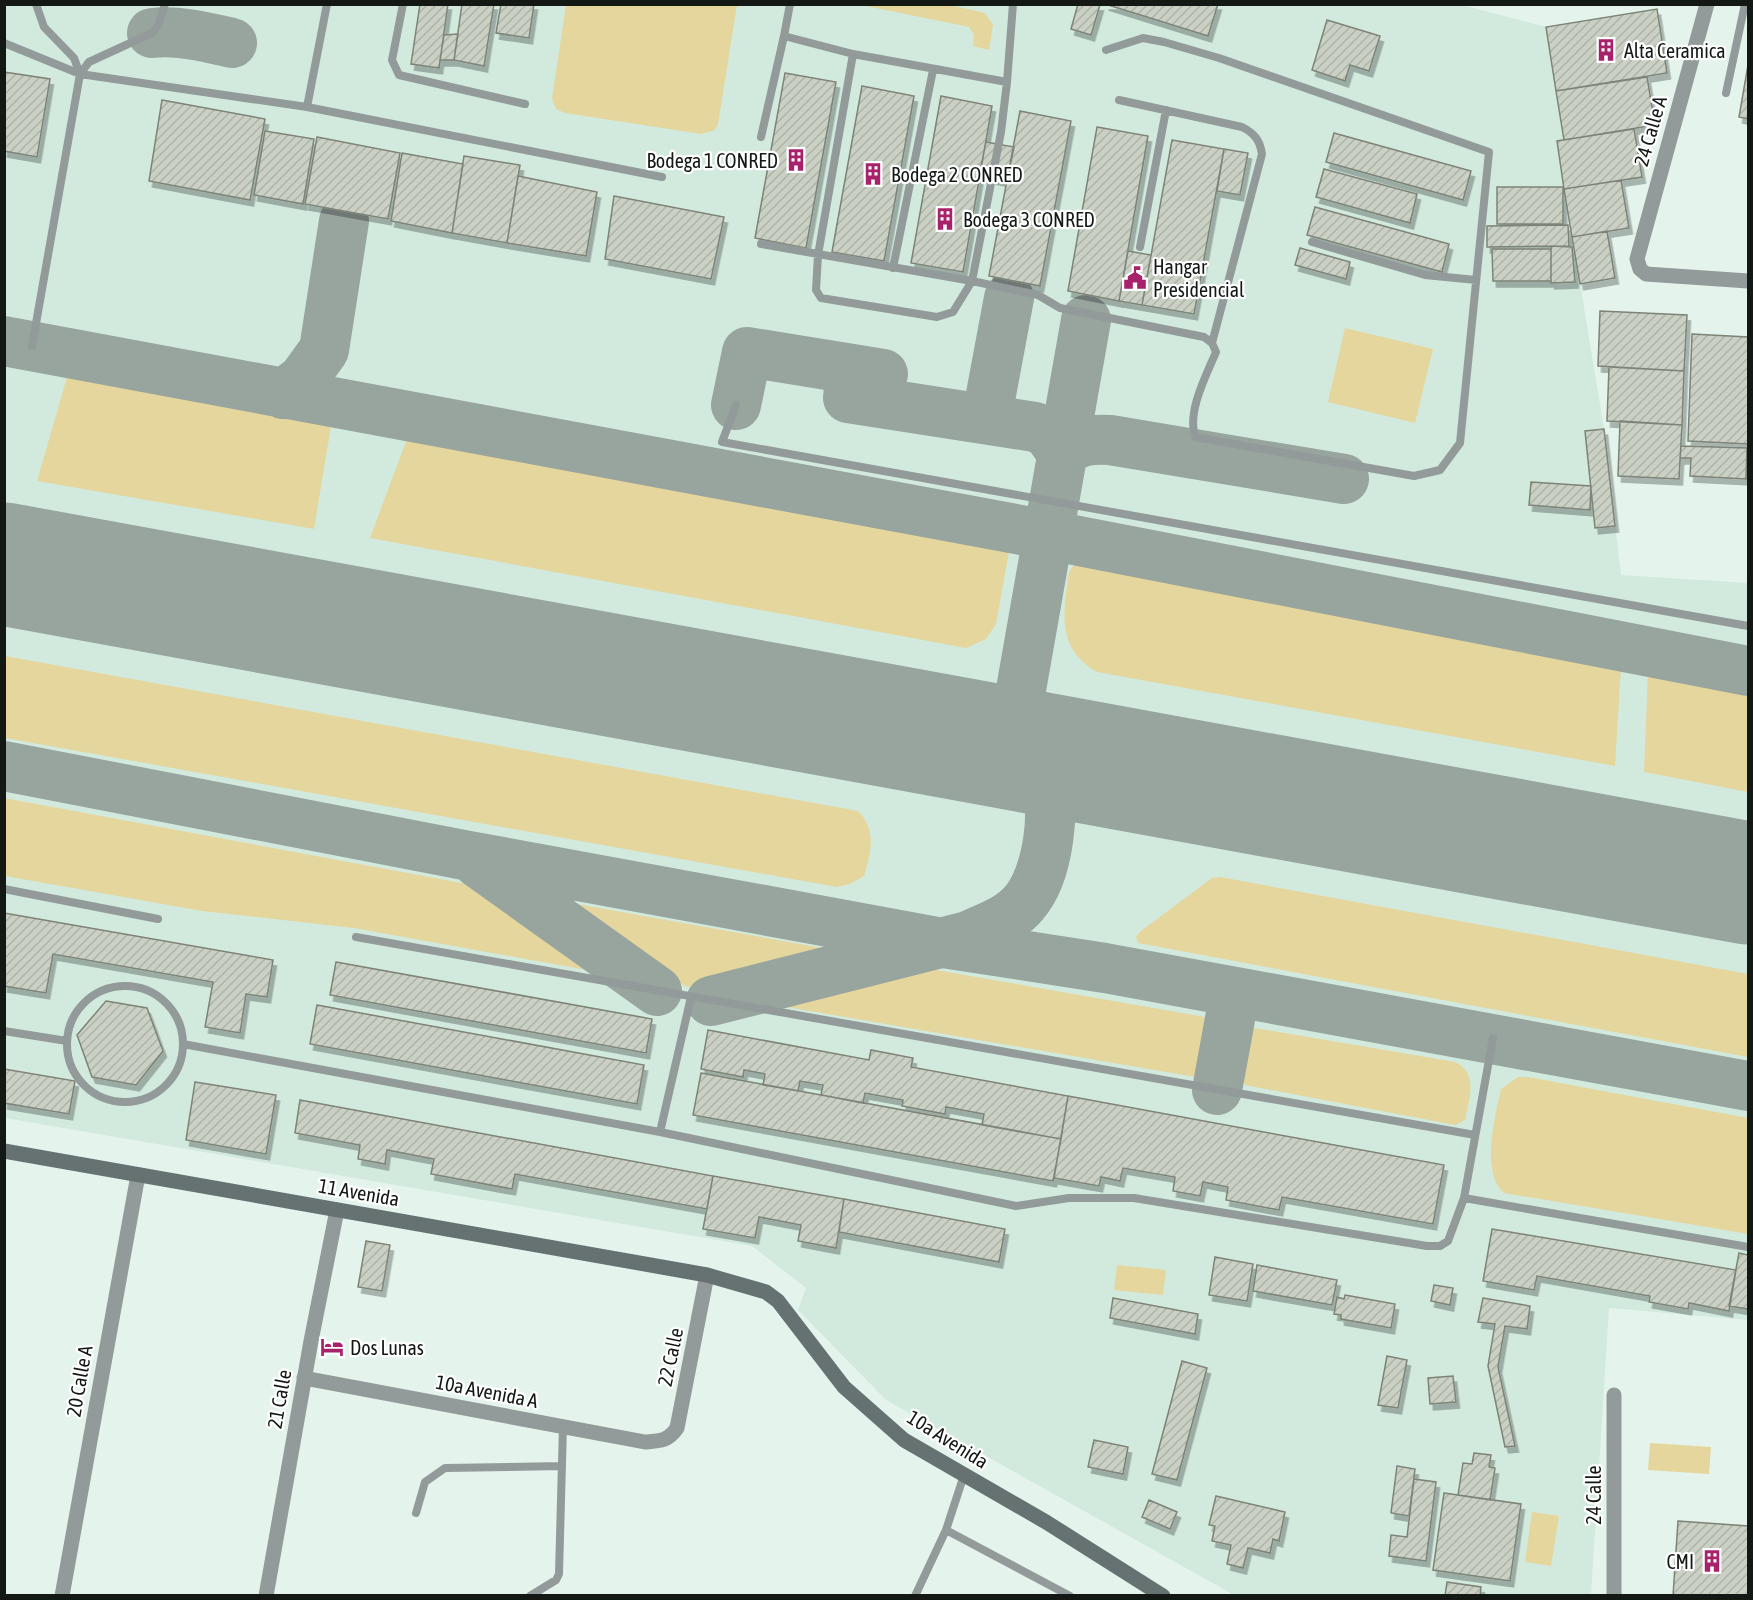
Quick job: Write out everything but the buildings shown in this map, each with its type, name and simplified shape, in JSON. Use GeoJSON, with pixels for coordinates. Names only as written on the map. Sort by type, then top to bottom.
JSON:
{"type":"FeatureCollection","features":[{"type":"Feature","properties":{"kind":"main road","name":"11 Avenida"},"geometry":{"type":"LineString","coordinates":[[4,1151],[707,1275]]}},
{"type":"Feature","properties":{"kind":"main road","name":"10a Avenida"},"geometry":{"type":"LineString","coordinates":[[707,1275],[751,1286],[772,1296],[844,1387],[904,1440],[1046,1522],[1163,1596]]}},
{"type":"Feature","properties":{"kind":"street","name":"24 Calle A"},"geometry":{"type":"LineString","coordinates":[[1707,4],[1638,250],[1640,269],[1646,274],[1659,277],[1749,281]]}},
{"type":"Feature","properties":{"kind":"street","name":"20 Calle A"},"geometry":{"type":"LineString","coordinates":[[62,1596],[138,1175]]}},
{"type":"Feature","properties":{"kind":"street","name":"21 Calle"},"geometry":{"type":"LineString","coordinates":[[266,1596],[304,1378],[337,1210]]}},
{"type":"Feature","properties":{"kind":"street","name":"22 Calle"},"geometry":{"type":"LineString","coordinates":[[663,1441],[671,1437],[677,1428],[707,1275]]}},
{"type":"Feature","properties":{"kind":"street","name":"10a Avenida A"},"geometry":{"type":"LineString","coordinates":[[304,1378],[645,1442],[663,1441]]}},
{"type":"Feature","properties":{"kind":"street","name":"24 Calle"},"geometry":{"type":"LineString","coordinates":[[1614,1395],[1614,1596]]}},
{"type":"Feature","properties":{"kind":"lane"},"geometry":{"type":"LineString","coordinates":[[36,4],[44,27],[74,58],[80,74]]}},
{"type":"Feature","properties":{"kind":"lane"},"geometry":{"type":"LineString","coordinates":[[32,346],[80,74],[89,62],[152,33],[158,26],[165,4]]}},
{"type":"Feature","properties":{"kind":"lane"},"geometry":{"type":"LineString","coordinates":[[307,106],[327,4]]}},
{"type":"Feature","properties":{"kind":"lane"},"geometry":{"type":"LineString","coordinates":[[403,4],[392,60],[399,75],[525,104]]}},
{"type":"Feature","properties":{"kind":"lane"},"geometry":{"type":"LineString","coordinates":[[761,137],[790,4]]}},
{"type":"Feature","properties":{"kind":"lane"},"geometry":{"type":"LineString","coordinates":[[853,54],[819,255],[816,290],[821,298],[827,301],[945,316],[953,312],[972,281],[1001,132],[1013,4]]}},
{"type":"Feature","properties":{"kind":"lane"},"geometry":{"type":"LineString","coordinates":[[1726,93],[1744,4]]}},
{"type":"Feature","properties":{"kind":"lane"},"geometry":{"type":"LineString","coordinates":[[783,36],[853,54],[1007,82]]}},
{"type":"Feature","properties":{"kind":"lane"},"geometry":{"type":"LineString","coordinates":[[761,244],[972,281],[1038,295],[1060,308],[1204,337],[1212,343],[1216,352],[1200,391],[1192,429],[1195,437],[1414,476],[1440,470],[1460,443],[1489,152],[1219,58],[1164,42],[1143,38],[1106,50]]}},
{"type":"Feature","properties":{"kind":"lane"},"geometry":{"type":"LineString","coordinates":[[4,44],[80,74],[307,106],[662,177]]}},
{"type":"Feature","properties":{"kind":"lane"},"geometry":{"type":"LineString","coordinates":[[894,268],[933,70]]}},
{"type":"Feature","properties":{"kind":"lane"},"geometry":{"type":"LineString","coordinates":[[1119,100],[1242,127],[1250,131],[1260,145],[1262,154],[1212,343]]}},
{"type":"Feature","properties":{"kind":"lane"},"geometry":{"type":"LineString","coordinates":[[1140,247],[1166,110]]}},
{"type":"Feature","properties":{"kind":"lane"},"geometry":{"type":"LineString","coordinates":[[1312,242],[1425,275],[1476,280]]}},
{"type":"Feature","properties":{"kind":"lane"},"geometry":{"type":"LineString","coordinates":[[736,405],[722,442],[1749,626]]}},
{"type":"Feature","properties":{"kind":"lane"},"geometry":{"type":"LineString","coordinates":[[4,889],[158,919]]}},
{"type":"Feature","properties":{"kind":"lane"},"geometry":{"type":"LineString","coordinates":[[356,937],[1475,1135]]}},
{"type":"Feature","properties":{"kind":"lane"},"geometry":{"type":"LineString","coordinates":[[126,986],[139,987],[162,999],[178,1019],[183,1044],[177,1072],[158,1093],[145,1100],[116,1103],[102,1099],[80,1081],[68,1055],[67,1041],[74,1016],[86,1001],[102,991],[126,986]]}},
{"type":"Feature","properties":{"kind":"lane"},"geometry":{"type":"LineString","coordinates":[[660,1132],[691,997]]}},
{"type":"Feature","properties":{"kind":"lane"},"geometry":{"type":"LineString","coordinates":[[4,1031],[67,1041]]}},
{"type":"Feature","properties":{"kind":"lane"},"geometry":{"type":"LineString","coordinates":[[183,1044],[660,1132],[1016,1206],[1069,1198],[1134,1198],[1427,1246],[1440,1246],[1448,1241],[1464,1198],[1493,1038]]}},
{"type":"Feature","properties":{"kind":"lane"},"geometry":{"type":"LineString","coordinates":[[1464,1198],[1749,1247]]}},
{"type":"Feature","properties":{"kind":"lane"},"geometry":{"type":"LineString","coordinates":[[530,1596],[556,1580],[559,1574],[563,1426]]}},
{"type":"Feature","properties":{"kind":"lane"},"geometry":{"type":"LineString","coordinates":[[416,1513],[425,1482],[445,1468],[562,1466]]}},
{"type":"Feature","properties":{"kind":"lane"},"geometry":{"type":"LineString","coordinates":[[915,1596],[946,1530],[964,1475]]}},
{"type":"Feature","properties":{"kind":"lane"},"geometry":{"type":"LineString","coordinates":[[946,1530],[1070,1596]]}},
{"type":"Feature","properties":{"kind":"shaded area"},"geometry":{"type":"Polygon","coordinates":[[[1459,4],[1546,27],[1564,140],[1557,142],[1604,429],[1621,575],[1748,583],[1748,1320],[1609,1308],[1591,1595],[1234,1595],[886,1400],[798,1310],[806,1288],[752,1246],[5,1118],[5,5],[1459,4]]]}},
{"type":"Feature","properties":{"kind":"shaded area"},"geometry":{"type":"Polygon","coordinates":[[[566,5],[737,5],[718,124],[715,130],[701,134],[565,113],[556,109],[552,98],[566,5]]]}},
{"type":"Feature","properties":{"kind":"shaded area"},"geometry":{"type":"Polygon","coordinates":[[[861,5],[950,5],[985,13],[993,25],[989,50],[973,46],[974,35],[969,27],[861,5]]]}},
{"type":"Feature","properties":{"kind":"shaded area"},"geometry":{"type":"Polygon","coordinates":[[[1345,328],[1433,349],[1415,423],[1328,402],[1345,328]]]}},
{"type":"Feature","properties":{"kind":"shaded area"},"geometry":{"type":"Polygon","coordinates":[[[67,377],[331,426],[314,529],[37,481],[67,377]]]}},
{"type":"Feature","properties":{"kind":"shaded area"},"geometry":{"type":"Polygon","coordinates":[[[407,439],[1010,546],[996,624],[986,639],[966,648],[370,538],[407,439]]]}},
{"type":"Feature","properties":{"kind":"shaded area"},"geometry":{"type":"Polygon","coordinates":[[[1082,563],[1621,667],[1615,766],[1097,672],[1074,652],[1065,628],[1064,615],[1069,572],[1073,566],[1082,563]]]}},
{"type":"Feature","properties":{"kind":"shaded area"},"geometry":{"type":"Polygon","coordinates":[[[5,656],[858,811],[864,818],[870,834],[869,859],[864,876],[850,884],[837,887],[5,738],[5,656]]]}},
{"type":"Feature","properties":{"kind":"shaded area"},"geometry":{"type":"Polygon","coordinates":[[[1648,671],[1748,690],[1748,792],[1644,772],[1648,671]]]}},
{"type":"Feature","properties":{"kind":"shaded area"},"geometry":{"type":"Polygon","coordinates":[[[4,798],[483,887],[498,893],[614,975],[354,928],[202,911],[5,876],[4,798]]]}},
{"type":"Feature","properties":{"kind":"shaded area"},"geometry":{"type":"Polygon","coordinates":[[[1220,877],[1748,974],[1748,1057],[1138,943],[1136,936],[1141,931],[1212,878],[1220,877]]]}},
{"type":"Feature","properties":{"kind":"shaded area"},"geometry":{"type":"Polygon","coordinates":[[[560,901],[839,951],[841,954],[835,959],[687,987],[563,914],[558,910],[560,901]]]}},
{"type":"Feature","properties":{"kind":"shaded area"},"geometry":{"type":"Polygon","coordinates":[[[919,967],[1211,1018],[1217,1027],[1209,1068],[1195,1077],[769,1004],[766,1001],[768,998],[919,967]]]}},
{"type":"Feature","properties":{"kind":"shaded area"},"geometry":{"type":"Polygon","coordinates":[[[1255,1028],[1455,1062],[1467,1073],[1470,1080],[1470,1095],[1465,1120],[1455,1125],[1245,1085],[1238,1071],[1245,1035],[1255,1028]]]}},
{"type":"Feature","properties":{"kind":"shaded area"},"geometry":{"type":"Polygon","coordinates":[[[1518,1077],[1748,1118],[1748,1234],[1504,1193],[1497,1184],[1493,1172],[1491,1144],[1501,1089],[1518,1077]]]}},
{"type":"Feature","properties":{"kind":"shaded area"},"geometry":{"type":"Polygon","coordinates":[[[1117,1265],[1166,1270],[1163,1295],[1114,1290],[1117,1265]]]}},
{"type":"Feature","properties":{"kind":"shaded area"},"geometry":{"type":"Polygon","coordinates":[[[1650,1443],[1711,1447],[1709,1474],[1648,1470],[1650,1443]]]}},
{"type":"Feature","properties":{"kind":"shaded area"},"geometry":{"type":"Polygon","coordinates":[[[1532,1512],[1559,1516],[1551,1566],[1525,1562],[1532,1512]]]}},
{"type":"Feature","properties":{"kind":"taxiway"},"geometry":{"type":"LineString","coordinates":[[152,33],[182,33],[232,43]]}},
{"type":"Feature","properties":{"kind":"taxiway"},"geometry":{"type":"LineString","coordinates":[[283,394],[303,379],[324,350],[344,221]]}},
{"type":"Feature","properties":{"kind":"taxiway"},"geometry":{"type":"LineString","coordinates":[[974,417],[989,405],[1009,298]]}},
{"type":"Feature","properties":{"kind":"taxiway"},"geometry":{"type":"LineString","coordinates":[[986,743],[1004,726],[1019,701],[1086,320]]}},
{"type":"Feature","properties":{"kind":"taxiway"},"geometry":{"type":"LineString","coordinates":[[4,341],[1048,535],[1748,671]]}},
{"type":"Feature","properties":{"kind":"taxiway"},"geometry":{"type":"LineString","coordinates":[[736,405],[747,352],[883,374]]}},
{"type":"Feature","properties":{"kind":"taxiway"},"geometry":{"type":"LineString","coordinates":[[851,369],[848,398],[1035,427],[1047,432],[1062,453],[1084,441],[1110,440],[1344,479]]}},
{"type":"Feature","properties":{"kind":"taxiway"},"geometry":{"type":"LineString","coordinates":[[711,1001],[968,936],[998,922],[1018,909],[1033,890],[1040,875],[1045,858],[1050,820],[1048,785],[1019,701]]}},
{"type":"Feature","properties":{"kind":"taxiway"},"geometry":{"type":"LineString","coordinates":[[1051,812],[1066,784],[1090,763]]}},
{"type":"Feature","properties":{"kind":"taxiway"},"geometry":{"type":"LineString","coordinates":[[4,766],[469,856],[943,943],[1105,968],[1748,1086]]}},
{"type":"Feature","properties":{"kind":"taxiway"},"geometry":{"type":"LineString","coordinates":[[478,863],[657,991]]}},
{"type":"Feature","properties":{"kind":"taxiway"},"geometry":{"type":"LineString","coordinates":[[1217,1090],[1235,992]]}},
{"type":"Feature","properties":{"kind":"runway"},"geometry":{"type":"LineString","coordinates":[[4,564],[1748,883]]}},
{"type":"Feature","properties":{"kind":"place","name":"Alta Ceramica"},"geometry":{"type":"Point","coordinates":[1606,50]}},
{"type":"Feature","properties":{"kind":"place","name":"Bodega 1 CONRED"},"geometry":{"type":"Point","coordinates":[796,160]}},
{"type":"Feature","properties":{"kind":"place","name":"Bodega 2 CONRED"},"geometry":{"type":"Point","coordinates":[873,174]}},
{"type":"Feature","properties":{"kind":"place","name":"Bodega 3 CONRED"},"geometry":{"type":"Point","coordinates":[945,219]}},
{"type":"Feature","properties":{"kind":"place","name":"Hangar Presidencial"},"geometry":{"type":"Point","coordinates":[1135,278]}},
{"type":"Feature","properties":{"kind":"place","name":"Dos Lunas"},"geometry":{"type":"Point","coordinates":[332,1347]}},
{"type":"Feature","properties":{"kind":"place","name":"CMI"},"geometry":{"type":"Point","coordinates":[1712,1561]}}]}
